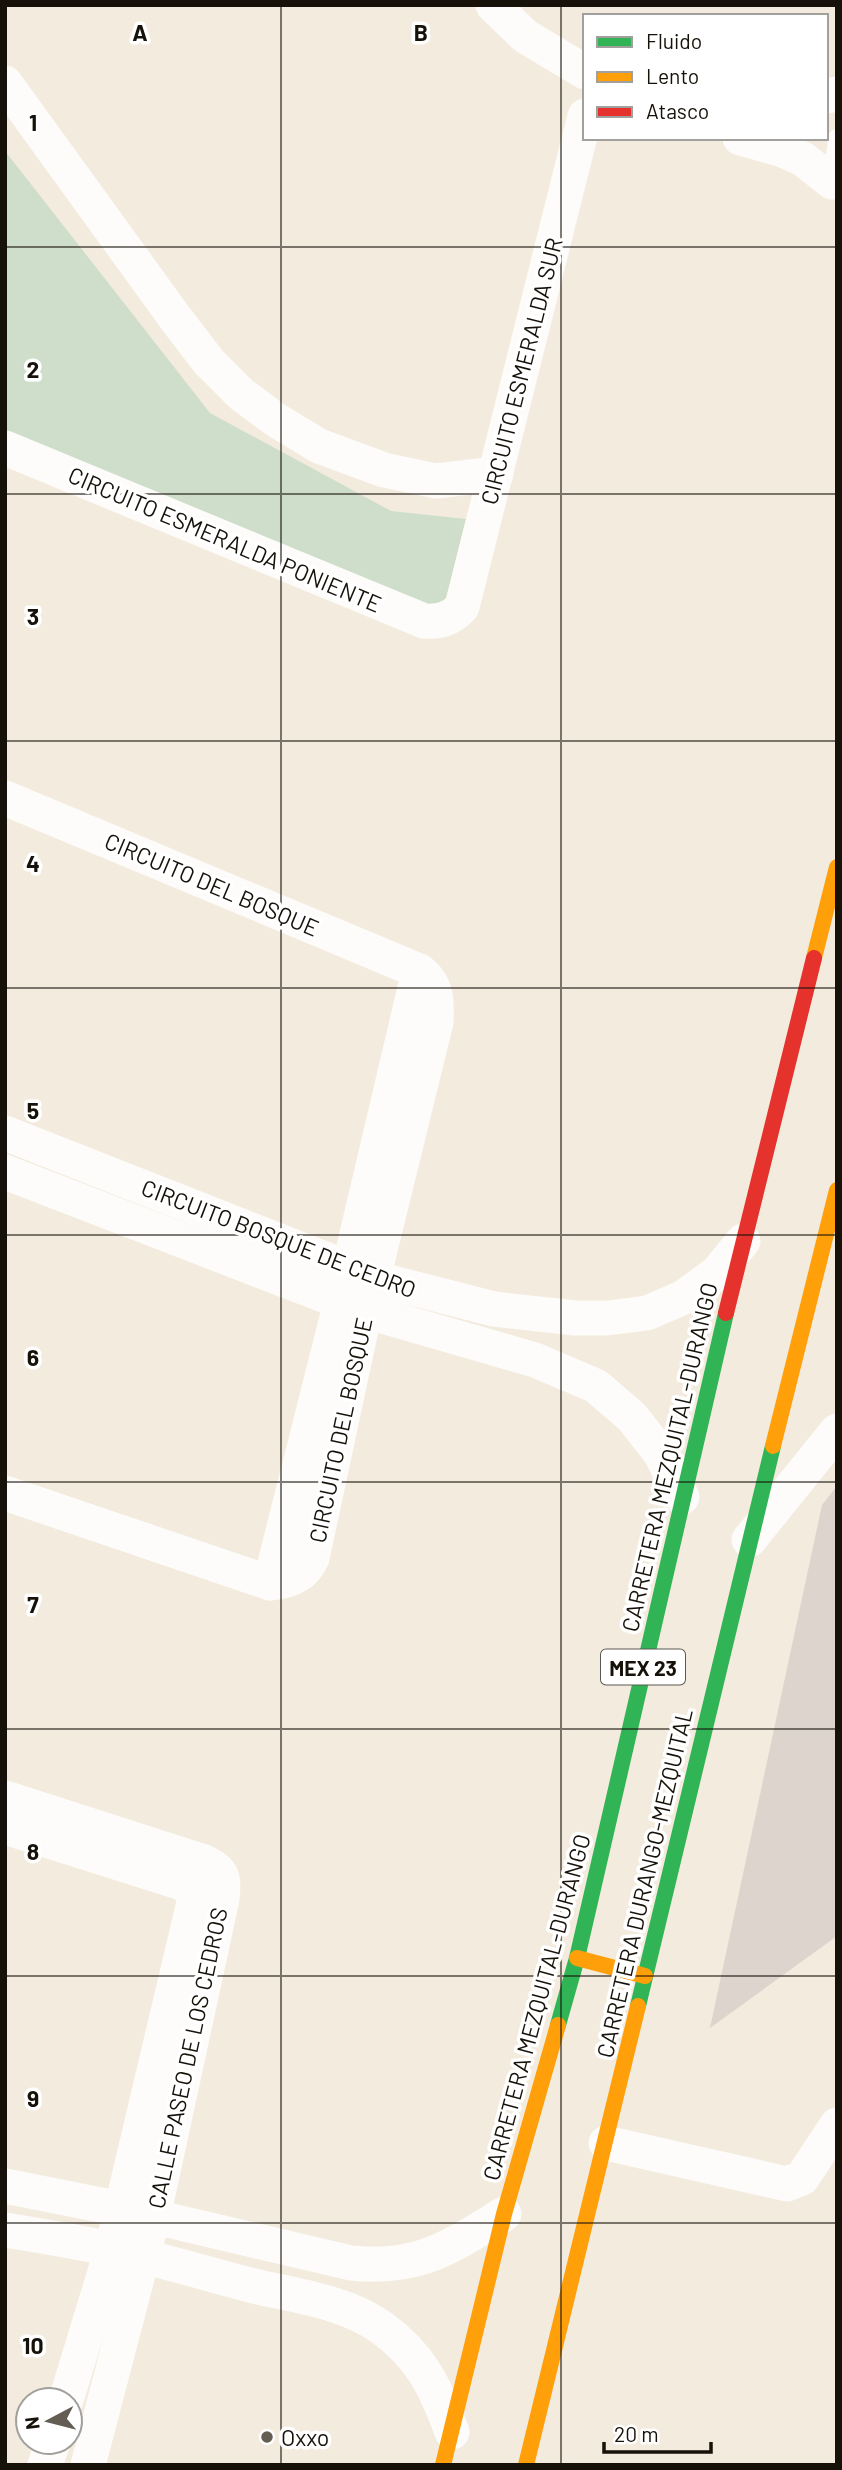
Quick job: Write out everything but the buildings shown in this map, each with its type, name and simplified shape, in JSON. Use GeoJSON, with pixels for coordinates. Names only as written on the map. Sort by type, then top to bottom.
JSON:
{"type":"FeatureCollection","features":[{"type":"Feature","properties":{"kind":"main road","name":"CARRETERA MEZQUITAL-DURANGO"},"geometry":{"type":"LineString","coordinates":[[447,2448],[504,2214],[577,1958],[743,1241],[837,867]]}},
{"type":"Feature","properties":{"kind":"main road","name":"CARRETERA DURANGO-MEZQUITAL"},"geometry":{"type":"LineString","coordinates":[[526,2465],[606,2143],[748,1541],[837,1190]]}},
{"type":"Feature","properties":{"kind":"main road"},"geometry":{"type":"LineString","coordinates":[[577,1958],[645,1976]]}},
{"type":"Feature","properties":{"kind":"street"},"geometry":{"type":"LineString","coordinates":[[493,5],[527,21],[583,70]]}},
{"type":"Feature","properties":{"kind":"street"},"geometry":{"type":"LineString","coordinates":[[5,83],[176,319],[209,362],[241,394],[276,420],[319,446],[384,470],[436,481],[496,474]]}},
{"type":"Feature","properties":{"kind":"street","name":"CIRCUITO ESMERALDA SUR"},"geometry":{"type":"LineString","coordinates":[[447,619],[462,607],[583,124]]}},
{"type":"Feature","properties":{"kind":"street"},"geometry":{"type":"LineString","coordinates":[[747,140],[803,159],[834,186]]}},
{"type":"Feature","properties":{"kind":"street","name":"CIRCUITO ESMERALDA PONIENTE"},"geometry":{"type":"LineString","coordinates":[[5,447],[424,621],[438,622],[447,619]]}},
{"type":"Feature","properties":{"kind":"street","name":"CIRCUITO DEL BOSQUE"},"geometry":{"type":"LineString","coordinates":[[5,798],[419,971],[430,979],[437,1004],[436,1022],[357,1290],[312,1558],[308,1567],[289,1580],[270,1583],[5,1493]]}},
{"type":"Feature","properties":{"kind":"street"},"geometry":{"type":"LineString","coordinates":[[16,1176],[21,1139]]}},
{"type":"Feature","properties":{"kind":"street","name":"CIRCUITO BOSQUE DE CEDRO"},"geometry":{"type":"LineString","coordinates":[[21,1139],[485,1346],[535,1360],[596,1386],[632,1416],[661,1454],[682,1497]]}},
{"type":"Feature","properties":{"kind":"street","name":"CIRCUITO BOSQUE DE CEDRO"},"geometry":{"type":"LineString","coordinates":[[16,1176],[357,1290],[575,1318],[607,1318],[647,1312],[684,1297],[717,1273],[743,1241]]}},
{"type":"Feature","properties":{"kind":"street"},"geometry":{"type":"LineString","coordinates":[[485,1346],[494,1309]]}},
{"type":"Feature","properties":{"kind":"street"},"geometry":{"type":"LineString","coordinates":[[748,1541],[837,1431]]}},
{"type":"Feature","properties":{"kind":"street","name":"CALLE PASEO DE LOS CEDROS"},"geometry":{"type":"LineString","coordinates":[[5,1798],[204,1862],[215,1867],[207,1883]]}},
{"type":"Feature","properties":{"kind":"street","name":"CALLE PASEO DE LOS CEDROS"},"geometry":{"type":"LineString","coordinates":[[5,1828],[182,1883],[207,1883],[222,1899],[137,2213],[88,2465]]}},
{"type":"Feature","properties":{"kind":"street"},"geometry":{"type":"LineString","coordinates":[[606,2143],[786,2184],[802,2178],[837,2125]]}},
{"type":"Feature","properties":{"kind":"street"},"geometry":{"type":"LineString","coordinates":[[5,2186],[137,2213],[351,2263],[372,2265],[397,2264],[425,2258],[446,2249],[504,2214]]}},
{"type":"Feature","properties":{"kind":"street"},"geometry":{"type":"LineString","coordinates":[[5,2230],[128,2253],[331,2305],[361,2316],[381,2327],[403,2345],[423,2367],[439,2395],[447,2448]]}},
{"type":"Feature","properties":{"kind":"street"},"geometry":{"type":"LineString","coordinates":[[250,2285],[259,2242]]}},
{"type":"Feature","properties":{"kind":"street","name":"CALLE PASEO DE LOS CEDROS"},"geometry":{"type":"LineString","coordinates":[[72,2386],[128,2253]]}},
{"type":"Feature","properties":{"kind":"street"},"geometry":{"type":"LineString","coordinates":[[361,2316],[372,2265]]}},
{"type":"Feature","properties":{"kind":"lane"},"geometry":{"type":"LineString","coordinates":[[834,186],[837,138]]}},
{"type":"Feature","properties":{"kind":"green space"},"geometry":{"type":"Polygon","coordinates":[[[5,151],[210,413],[391,511],[466,519],[440,622],[5,436],[5,151]]]}},
{"type":"Feature","properties":{"kind":"traffic: fast"},"geometry":{"type":"LineString","coordinates":[[558,2025],[577,1958],[726,1313]]}},
{"type":"Feature","properties":{"kind":"traffic: fast"},"geometry":{"type":"LineString","coordinates":[[638,2006],[773,1446]]}},
{"type":"Feature","properties":{"kind":"traffic: slow"},"geometry":{"type":"LineString","coordinates":[[814,958],[837,867]]}},
{"type":"Feature","properties":{"kind":"traffic: slow"},"geometry":{"type":"LineString","coordinates":[[773,1446],[837,1190]]}},
{"type":"Feature","properties":{"kind":"traffic: slow"},"geometry":{"type":"LineString","coordinates":[[577,1958],[645,1976]]}},
{"type":"Feature","properties":{"kind":"traffic: slow"},"geometry":{"type":"LineString","coordinates":[[526,2465],[638,2006]]}},
{"type":"Feature","properties":{"kind":"traffic: slow"},"geometry":{"type":"LineString","coordinates":[[443,2465],[504,2214],[558,2025]]}},
{"type":"Feature","properties":{"kind":"traffic: jam"},"geometry":{"type":"LineString","coordinates":[[726,1313],[814,958]]}},
{"type":"Feature","properties":{"kind":"place","name":"Oxxo"},"geometry":{"type":"Point","coordinates":[267,2437]}}]}
